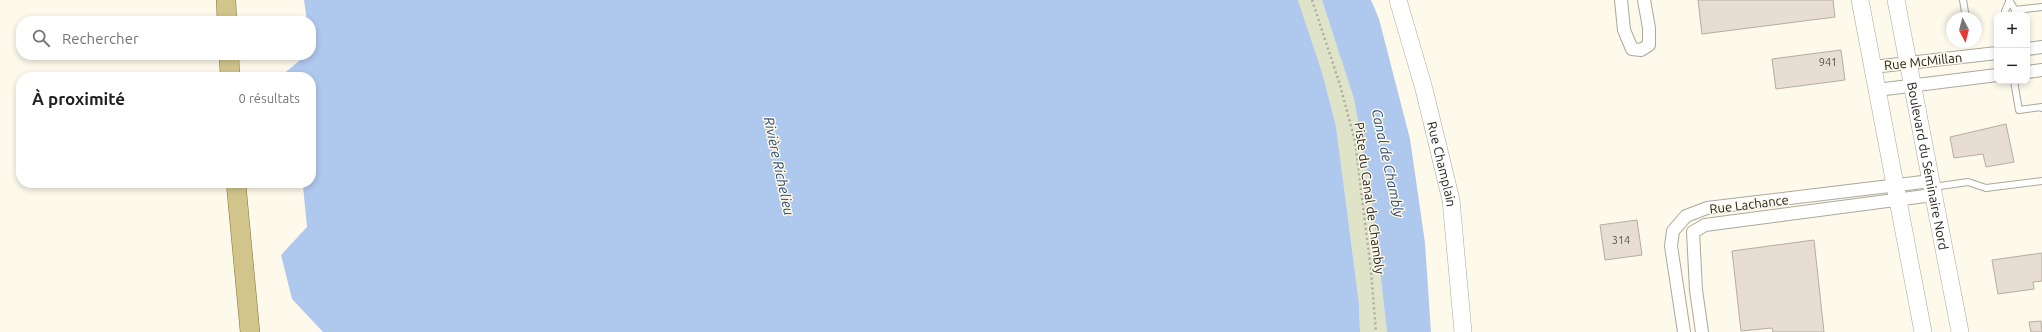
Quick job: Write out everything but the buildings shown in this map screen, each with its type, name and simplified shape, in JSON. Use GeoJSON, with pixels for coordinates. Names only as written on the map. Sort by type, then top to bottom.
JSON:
{"type":"FeatureCollection","features":[{"type":"Feature","properties":{"kind":"main road"},"geometry":{"type":"LineString","coordinates":[[226,0],[227,16]]}},
{"type":"Feature","properties":{"kind":"main road","name":"Rue Champlain"},"geometry":{"type":"LineString","coordinates":[[1398,0],[1424,90],[1450,200],[1463,332]]}},
{"type":"Feature","properties":{"kind":"main road"},"geometry":{"type":"LineString","coordinates":[[1860,0],[1923,332]]}},
{"type":"Feature","properties":{"kind":"main road","name":"Boulevard du Séminaire Nord"},"geometry":{"type":"LineString","coordinates":[[1896,0],[1960,332]]}},
{"type":"Feature","properties":{"kind":"main road"},"geometry":{"type":"LineString","coordinates":[[229,60],[230,72]]}},
{"type":"Feature","properties":{"kind":"main road"},"geometry":{"type":"LineString","coordinates":[[236,188],[250,332]]}},
{"type":"Feature","properties":{"kind":"street"},"geometry":{"type":"LineString","coordinates":[[1621,0],[1624,30],[1632,48],[1641,50],[1649,45],[1649,28],[1644,0]]}},
{"type":"Feature","properties":{"kind":"street"},"geometry":{"type":"LineString","coordinates":[[2030,49],[2042,47]]}},
{"type":"Feature","properties":{"kind":"street","name":"Rue McMillan"},"geometry":{"type":"LineString","coordinates":[[1873,67],[1994,53]]}},
{"type":"Feature","properties":{"kind":"street"},"geometry":{"type":"LineString","coordinates":[[2030,72],[2042,70]]}},
{"type":"Feature","properties":{"kind":"street","name":"Rue McMillan"},"geometry":{"type":"LineString","coordinates":[[1877,90],[1994,76]]}},
{"type":"Feature","properties":{"kind":"street","name":"Rue Lachance"},"geometry":{"type":"LineString","coordinates":[[1673,231],[1693,232],[1705,225],[1834,208],[1896,193],[1932,188]]}},
{"type":"Feature","properties":{"kind":"street","name":"Rue Lachance"},"geometry":{"type":"LineString","coordinates":[[1673,231],[1686,216],[1707,208],[1832,194],[1896,193]]}},
{"type":"Feature","properties":{"kind":"street"},"geometry":{"type":"LineString","coordinates":[[1832,194],[1834,208]]}},
{"type":"Feature","properties":{"kind":"street"},"geometry":{"type":"LineString","coordinates":[[1673,231],[1671,246],[1684,332]]}},
{"type":"Feature","properties":{"kind":"street"},"geometry":{"type":"LineString","coordinates":[[1693,232],[1696,290],[1702,332]]}},
{"type":"Feature","properties":{"kind":"street"},"geometry":{"type":"LineString","coordinates":[[1679,292],[1696,290]]}},
{"type":"Feature","properties":{"kind":"lane"},"geometry":{"type":"LineString","coordinates":[[1963,0],[1965,12]]}},
{"type":"Feature","properties":{"kind":"lane"},"geometry":{"type":"LineString","coordinates":[[2009,1],[2014,12]]}},
{"type":"Feature","properties":{"kind":"lane"},"geometry":{"type":"LineString","coordinates":[[2005,12],[2009,1]]}},
{"type":"Feature","properties":{"kind":"lane"},"geometry":{"type":"LineString","coordinates":[[2020,12],[2042,7]]}},
{"type":"Feature","properties":{"kind":"lane"},"geometry":{"type":"LineString","coordinates":[[2015,84],[2019,110],[2042,106],[2042,108]]}},
{"type":"Feature","properties":{"kind":"lane"},"geometry":{"type":"LineString","coordinates":[[1932,188],[1968,182],[1986,188],[2042,181]]}},
{"type":"Feature","properties":{"kind":"path","name":"Piste du Canal de Chambly"},"geometry":{"type":"LineString","coordinates":[[1312,0],[1340,85],[1354,141],[1371,271],[1376,332]]}},
{"type":"Feature","properties":{"kind":"green space"},"geometry":{"type":"Polygon","coordinates":[[[1298,0],[1322,0],[1354,99],[1372,202],[1387,332],[1360,332],[1359,303],[1336,126],[1322,72],[1298,0]]]}},
{"type":"Feature","properties":{"kind":"water","name":"Rivière Richelieu"},"geometry":{"type":"Polygon","coordinates":[[[304,0],[1298,0],[1322,72],[1336,126],[1359,303],[1360,332],[323,332],[292,299],[281,255],[307,227],[303,188],[316,188],[316,72],[286,72],[300,60],[316,60],[316,16],[306,16],[304,0]]]}},
{"type":"Feature","properties":{"kind":"water","name":"Canal de Chambly"},"geometry":{"type":"Polygon","coordinates":[[[1322,0],[1371,0],[1379,19],[1410,139],[1425,243],[1431,332],[1387,332],[1372,202],[1354,99],[1322,0]]]}}]}
